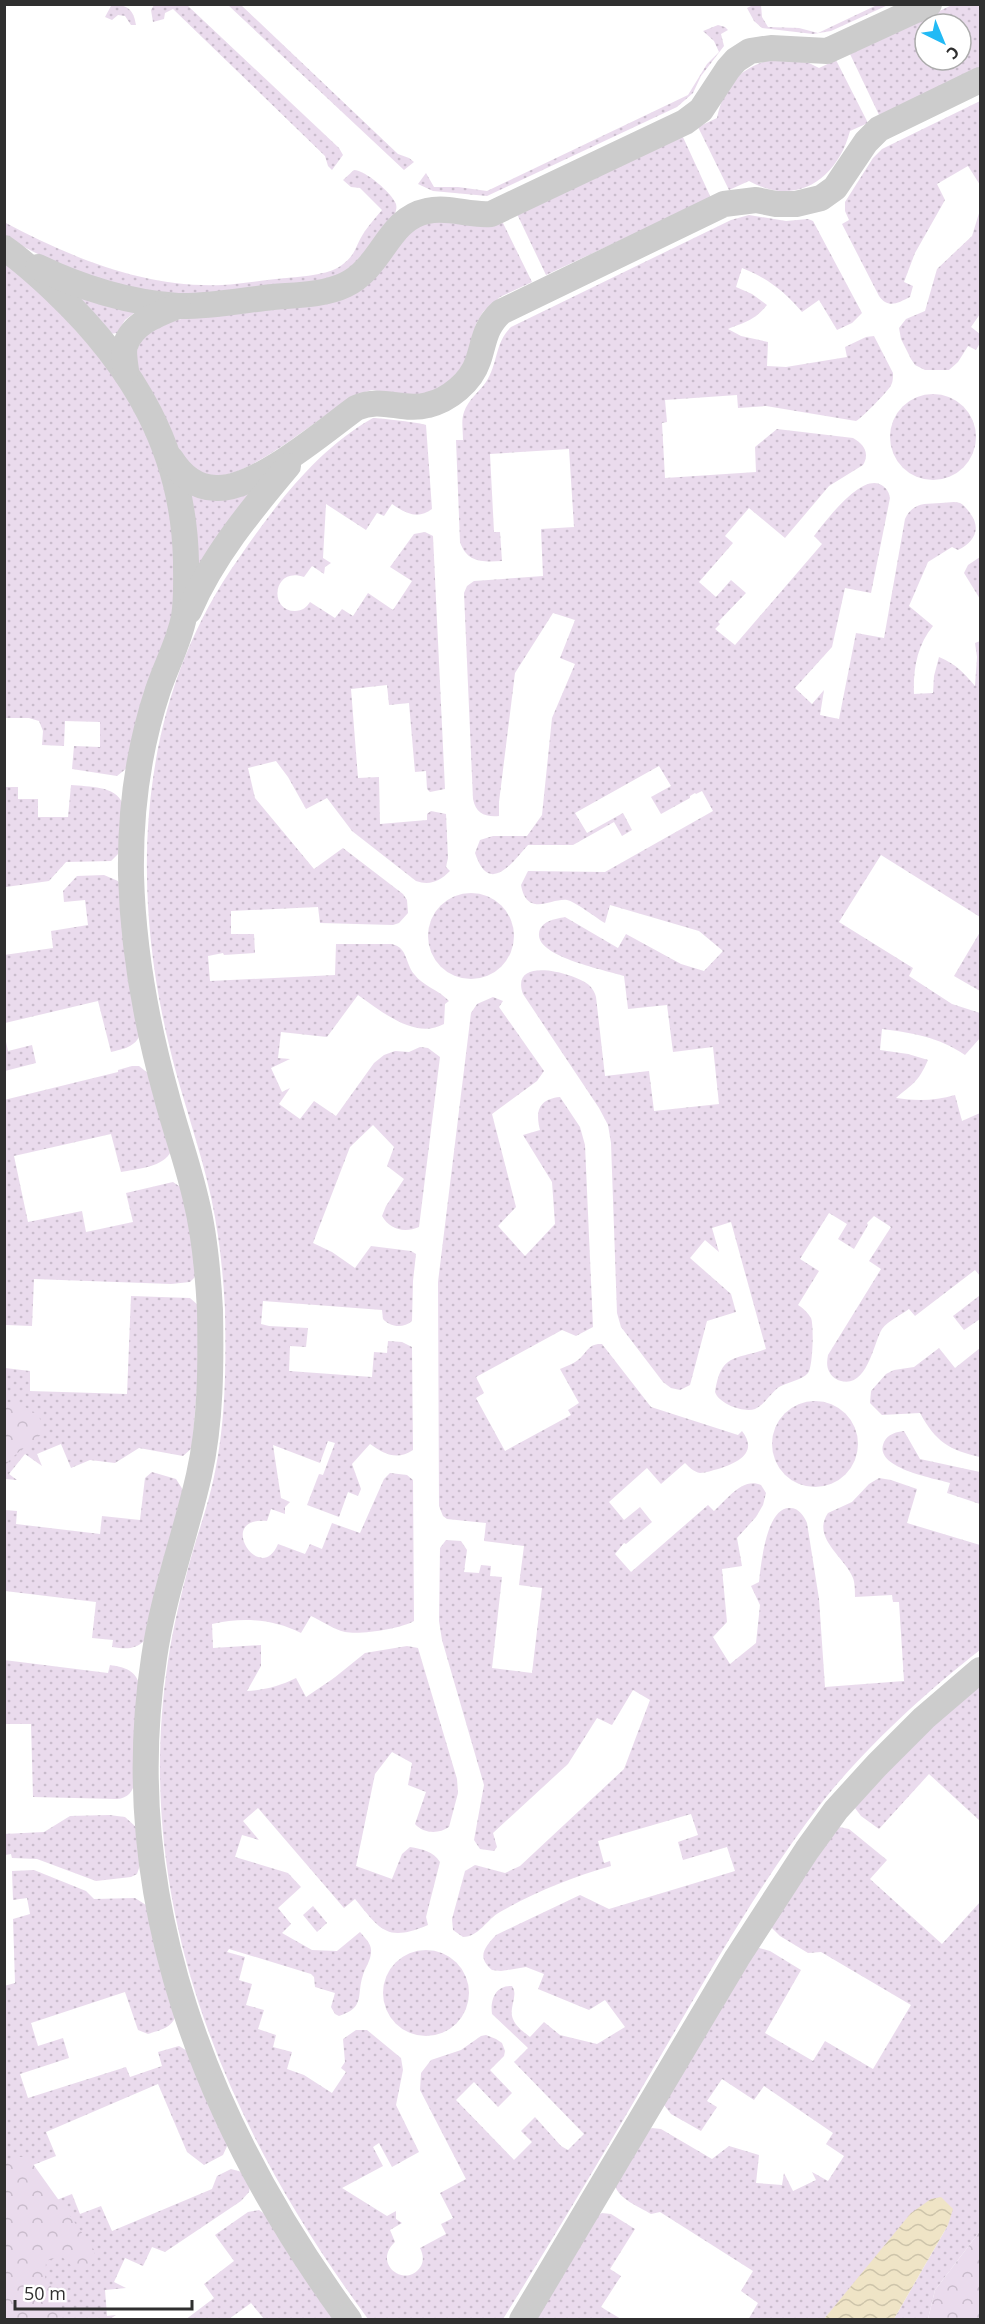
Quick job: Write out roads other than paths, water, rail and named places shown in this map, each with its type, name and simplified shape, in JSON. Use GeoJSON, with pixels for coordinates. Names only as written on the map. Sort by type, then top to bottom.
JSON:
{"type":"FeatureCollection","features":[{"type":"Feature","properties":{"kind":"street"},"geometry":{"type":"LineString","coordinates":[[12,254],[61,278],[105,292],[179,306],[309,294],[342,287],[369,269],[393,233],[415,214],[439,209],[491,214],[685,122],[701,110],[736,60],[750,51],[771,48],[827,51],[839,48],[929,4]]}},
{"type":"Feature","properties":{"kind":"street"},"geometry":{"type":"LineString","coordinates":[[167,454],[183,475],[193,482],[215,489],[226,488],[256,477],[366,403],[377,402],[409,407],[426,406],[440,401],[454,393],[473,372],[486,331],[501,312],[724,204],[756,200],[776,204],[796,204],[820,198],[835,188],[866,142],[879,129],[981,81]]}},
{"type":"Feature","properties":{"kind":"street"},"geometry":{"type":"LineString","coordinates":[[12,254],[85,321],[126,370],[150,412],[176,479],[184,521],[186,582],[183,624]]}},
{"type":"Feature","properties":{"kind":"street"},"geometry":{"type":"LineString","coordinates":[[126,370],[125,346],[136,328],[154,315],[179,306]]}},
{"type":"Feature","properties":{"kind":"street"},"geometry":{"type":"LineString","coordinates":[[308,443],[261,499],[203,581],[183,624],[157,694],[140,757],[131,830],[131,875],[136,952],[148,1025],[196,1201],[203,1235],[209,1304],[210,1380],[200,1471],[164,1602],[154,1654],[144,1741],[147,1831],[153,1879],[166,1947],[188,2016],[239,2142],[271,2203],[314,2271],[349,2319]]}},
{"type":"Feature","properties":{"kind":"street"},"geometry":{"type":"LineString","coordinates":[[522,2319],[737,1958],[807,1850],[836,1810],[877,1766],[924,1718],[981,1670]]}},
{"type":"Feature","properties":{"kind":"water"},"geometry":{"type":"Polygon","coordinates":[[[941,2197],[953,2209],[948,2225],[894,2319],[824,2319],[911,2213],[931,2199],[941,2197]]]}}]}
